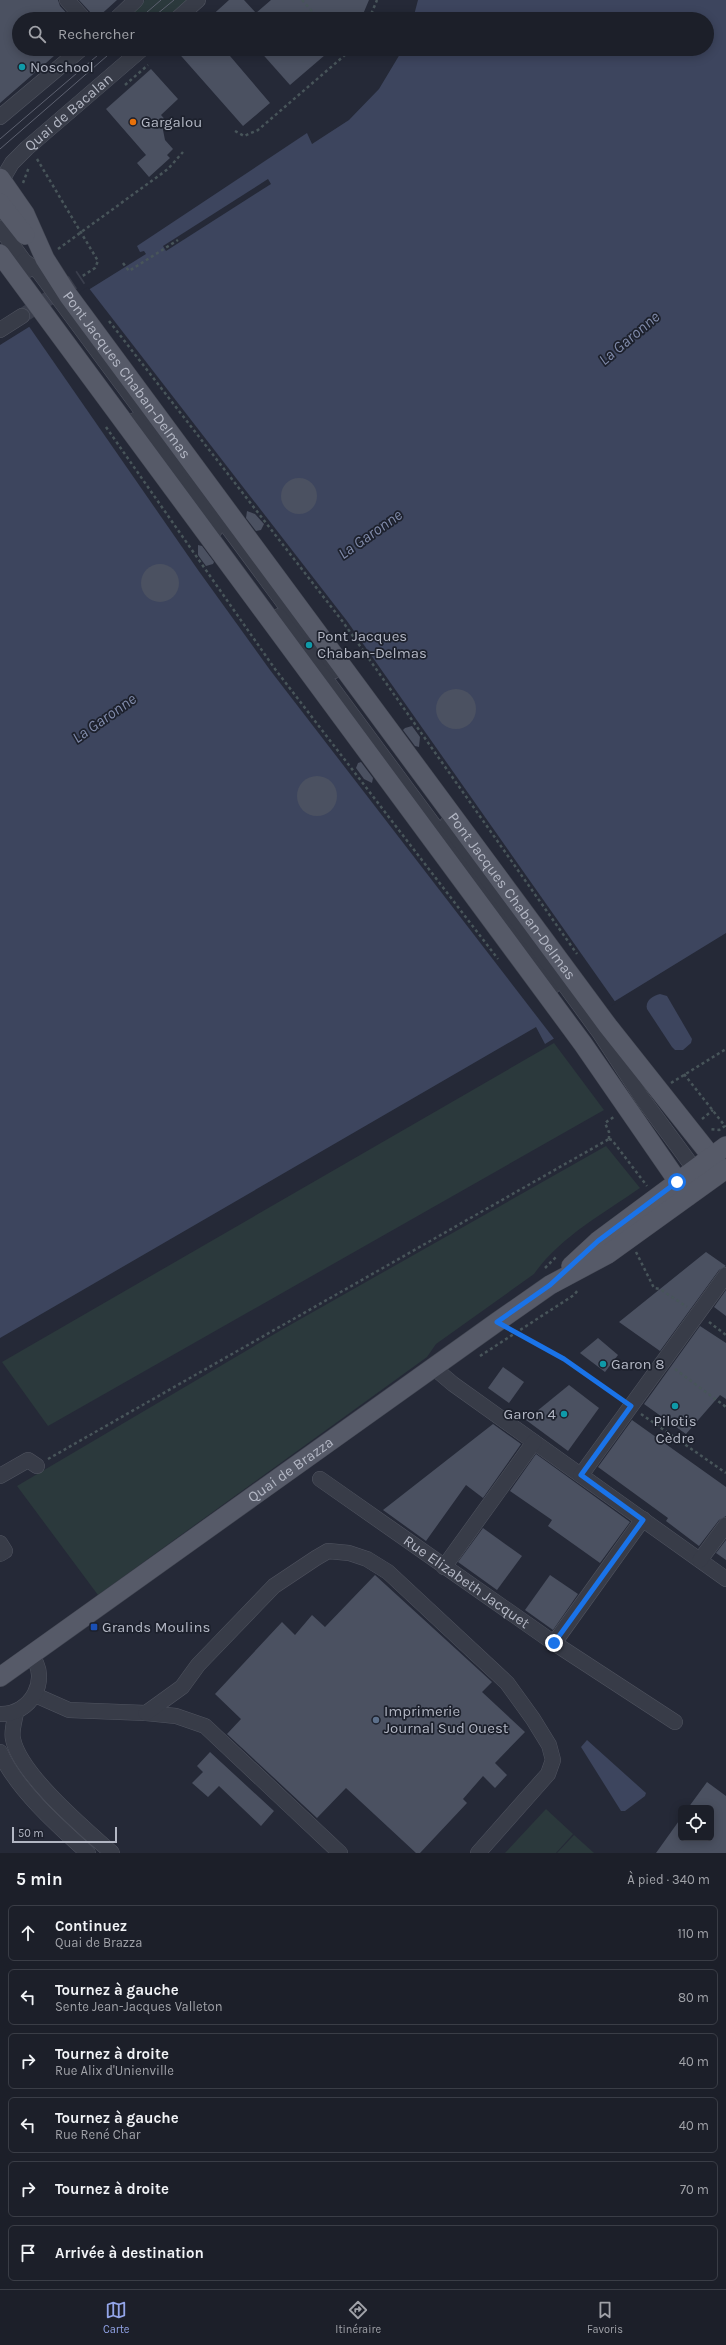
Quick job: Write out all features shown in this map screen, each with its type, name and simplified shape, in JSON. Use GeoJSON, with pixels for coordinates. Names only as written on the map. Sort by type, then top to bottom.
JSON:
{"type":"FeatureCollection","features":[{"type":"Feature","properties":{"kind":"main road","name":"Pont Jacques Chaban-Delmas"},"geometry":{"type":"LineString","coordinates":[[1,181],[50,255],[55,303],[595,1035],[722,1160]]}},
{"type":"Feature","properties":{"kind":"main road"},"geometry":{"type":"LineString","coordinates":[[0,202],[50,255]]}},
{"type":"Feature","properties":{"kind":"main road","name":"Pont Jacques Chaban-Delmas"},"geometry":{"type":"LineString","coordinates":[[0,254],[55,303],[595,1035],[683,1189]]}},
{"type":"Feature","properties":{"kind":"main road","name":"Quai de Brazza"},"geometry":{"type":"LineString","coordinates":[[0,1677],[550,1285],[608,1254],[683,1189],[722,1160]]}},
{"type":"Feature","properties":{"kind":"street"},"geometry":{"type":"LineString","coordinates":[[66,0],[77,12]]}},
{"type":"Feature","properties":{"kind":"street"},"geometry":{"type":"LineString","coordinates":[[123,12],[136,0]]}},
{"type":"Feature","properties":{"kind":"street"},"geometry":{"type":"LineString","coordinates":[[185,12],[198,0]]}},
{"type":"Feature","properties":{"kind":"street"},"geometry":{"type":"LineString","coordinates":[[0,118],[73,56]]}},
{"type":"Feature","properties":{"kind":"street","name":"Quai de Bacalan"},"geometry":{"type":"LineString","coordinates":[[1,181],[12,164],[27,148],[134,56]]}},
{"type":"Feature","properties":{"kind":"street"},"geometry":{"type":"LineString","coordinates":[[0,228],[24,261],[31,277],[55,303]]}},
{"type":"Feature","properties":{"kind":"street"},"geometry":{"type":"LineString","coordinates":[[0,330],[22,316]]}},
{"type":"Feature","properties":{"kind":"street"},"geometry":{"type":"LineString","coordinates":[[595,1035],[700,1177]]}},
{"type":"Feature","properties":{"kind":"street"},"geometry":{"type":"LineString","coordinates":[[581,1475],[726,1275]]}},
{"type":"Feature","properties":{"kind":"street"},"geometry":{"type":"LineString","coordinates":[[433,1367],[534,1442],[726,1578]]}},
{"type":"Feature","properties":{"kind":"street"},"geometry":{"type":"LineString","coordinates":[[444,1567],[534,1442]]}},
{"type":"Feature","properties":{"kind":"street"},"geometry":{"type":"LineString","coordinates":[[0,1476],[28,1460],[37,1466]]}},
{"type":"Feature","properties":{"kind":"street","name":"Rue Elizabeth Jacquet"},"geometry":{"type":"LineString","coordinates":[[320,1479],[554,1643],[675,1722]]}},
{"type":"Feature","properties":{"kind":"street"},"geometry":{"type":"LineString","coordinates":[[554,1643],[643,1520]]}},
{"type":"Feature","properties":{"kind":"street"},"geometry":{"type":"LineString","coordinates":[[700,1560],[726,1525]]}},
{"type":"Feature","properties":{"kind":"street"},"geometry":{"type":"LineString","coordinates":[[0,1542],[5,1551],[0,1554]]}},
{"type":"Feature","properties":{"kind":"street"},"geometry":{"type":"LineString","coordinates":[[146,1713],[182,1687],[198,1665],[274,1586],[328,1551],[349,1553],[367,1559],[388,1572],[506,1683],[533,1718],[549,1745],[554,1760],[548,1774],[478,1853]]}},
{"type":"Feature","properties":{"kind":"street"},"geometry":{"type":"LineString","coordinates":[[0,1714],[16,1712],[24,1707],[35,1695],[39,1682],[40,1668],[31,1655]]}},
{"type":"Feature","properties":{"kind":"street"},"geometry":{"type":"LineString","coordinates":[[35,1695],[69,1710],[146,1713],[176,1716],[205,1726],[340,1853]]}},
{"type":"Feature","properties":{"kind":"street"},"geometry":{"type":"LineString","coordinates":[[16,1712],[12,1736],[16,1750],[24,1765],[87,1831],[112,1853]]}},
{"type":"Feature","properties":{"kind":"street"},"geometry":{"type":"LineString","coordinates":[[0,1752],[7,1768],[22,1787],[88,1853]]}},
{"type":"Feature","properties":{"kind":"path"},"geometry":{"type":"LineString","coordinates":[[302,0],[313,12]]}},
{"type":"Feature","properties":{"kind":"path"},"geometry":{"type":"LineString","coordinates":[[372,12],[377,0]]}},
{"type":"Feature","properties":{"kind":"path"},"geometry":{"type":"LineString","coordinates":[[235,131],[244,136],[258,130],[347,56]]}},
{"type":"Feature","properties":{"kind":"path"},"geometry":{"type":"LineString","coordinates":[[119,90],[148,65]]}},
{"type":"Feature","properties":{"kind":"path"},"geometry":{"type":"LineString","coordinates":[[50,255],[168,169],[183,152]]}},
{"type":"Feature","properties":{"kind":"path"},"geometry":{"type":"LineString","coordinates":[[24,189],[25,174],[42,154]]}},
{"type":"Feature","properties":{"kind":"path"},"geometry":{"type":"LineString","coordinates":[[37,159],[98,261],[95,268],[81,277]]}},
{"type":"Feature","properties":{"kind":"path"},"geometry":{"type":"LineString","coordinates":[[123,262],[129,271],[178,240]]}},
{"type":"Feature","properties":{"kind":"path"},"geometry":{"type":"LineString","coordinates":[[106,317],[343,622],[580,958]]}},
{"type":"Feature","properties":{"kind":"path"},"geometry":{"type":"LineString","coordinates":[[103,423],[275,669],[503,966]]}},
{"type":"Feature","properties":{"kind":"path"},"geometry":{"type":"LineString","coordinates":[[675,1080],[726,1049]]}},
{"type":"Feature","properties":{"kind":"path"},"geometry":{"type":"LineString","coordinates":[[684,1074],[713,1110],[725,1126],[719,1130],[711,1130],[704,1126],[700,1120],[713,1110]]}},
{"type":"Feature","properties":{"kind":"path"},"geometry":{"type":"LineString","coordinates":[[609,1139],[609,1132],[604,1124],[612,1118]]}},
{"type":"Feature","properties":{"kind":"path"},"geometry":{"type":"LineString","coordinates":[[609,1139],[612,1140],[648,1188]]}},
{"type":"Feature","properties":{"kind":"path"},"geometry":{"type":"LineString","coordinates":[[37,1466],[609,1139]]}},
{"type":"Feature","properties":{"kind":"path"},"geometry":{"type":"LineString","coordinates":[[635,1250],[654,1288],[660,1289],[698,1314],[726,1335]]}},
{"type":"Feature","properties":{"kind":"path"},"geometry":{"type":"LineString","coordinates":[[497,1322],[564,1359],[726,1473]]}},
{"type":"Feature","properties":{"kind":"path"},"geometry":{"type":"LineString","coordinates":[[664,1360],[726,1407]]}},
{"type":"Feature","properties":{"kind":"shaded area"},"geometry":{"type":"Polygon","coordinates":[[[145,0],[191,0],[178,12],[132,12],[145,0]]]}},
{"type":"Feature","properties":{"kind":"shaded area"},"geometry":{"type":"Polygon","coordinates":[[[554,1043],[604,1110],[48,1426],[2,1362],[554,1043]]]}},
{"type":"Feature","properties":{"kind":"shaded area"},"geometry":{"type":"Polygon","coordinates":[[[606,1146],[640,1188],[597,1216],[569,1237],[556,1248],[534,1274],[436,1344],[427,1357],[98,1595],[17,1486],[283,1329],[606,1146]]]}},
{"type":"Feature","properties":{"kind":"shaded area"},"geometry":{"type":"Polygon","coordinates":[[[546,1809],[573,1834],[556,1853],[505,1853],[546,1809]]]}},
{"type":"Feature","properties":{"kind":"shaded area"},"geometry":{"type":"Polygon","coordinates":[[[574,1835],[594,1853],[557,1853],[574,1835]]]}},
{"type":"Feature","properties":{"kind":"water","name":"La Garonne"},"geometry":{"type":"Polygon","coordinates":[[[418,0],[726,0],[726,933],[545,1044],[536,1027],[0,1338],[0,345],[146,254],[144,251],[140,252],[137,246],[307,133],[312,144],[349,120],[379,89],[399,56],[714,56],[714,12],[415,12],[418,0]]]}},
{"type":"Feature","properties":{"kind":"water"},"geometry":{"type":"Polygon","coordinates":[[[660,994],[667,996],[692,1039],[691,1043],[683,1050],[675,1050],[672,1047],[647,1009],[648,1001],[654,996],[660,994]]]}},
{"type":"Feature","properties":{"kind":"water"},"geometry":{"type":"Polygon","coordinates":[[[587,1740],[646,1793],[645,1796],[625,1811],[621,1811],[581,1747],[587,1740]]]}},
{"type":"Feature","properties":{"kind":"pier"},"geometry":{"type":"Polygon","coordinates":[[[268,179],[271,184],[166,251],[163,246],[268,179]]]}},
{"type":"Feature","properties":{"kind":"pier"},"geometry":{"type":"Polygon","coordinates":[[[88,287],[347,621],[616,1003],[555,1040],[270,670],[198,570],[28,325],[88,287]]]}},
{"type":"Feature","properties":{"kind":"building"},"geometry":{"type":"Polygon","coordinates":[[[0,0],[58,0],[60,6],[66,12],[12,12],[12,56],[54,56],[0,103],[0,0]]]}},
{"type":"Feature","properties":{"kind":"building"},"geometry":{"type":"Polygon","coordinates":[[[79,0],[117,0],[104,12],[90,12],[79,0]]]}},
{"type":"Feature","properties":{"kind":"building"},"geometry":{"type":"Polygon","coordinates":[[[229,0],[244,0],[255,12],[216,12],[229,0]]]}},
{"type":"Feature","properties":{"kind":"building"},"geometry":{"type":"Polygon","coordinates":[[[271,0],[369,0],[364,12],[257,12],[271,0]]]}},
{"type":"Feature","properties":{"kind":"building"},"geometry":{"type":"Polygon","coordinates":[[[181,56],[230,56],[270,103],[243,126],[181,56]]]}},
{"type":"Feature","properties":{"kind":"building"},"geometry":{"type":"Polygon","coordinates":[[[264,56],[324,56],[290,85],[264,56]]]}},
{"type":"Feature","properties":{"kind":"building"},"geometry":{"type":"Polygon","coordinates":[[[151,69],[178,99],[161,115],[169,124],[163,130],[165,140],[173,149],[167,155],[170,158],[149,177],[137,163],[146,155],[106,109],[151,69]]]}},
{"type":"Feature","properties":{"kind":"building"},"geometry":{"type":"Polygon","coordinates":[[[303,478],[312,483],[316,489],[316,503],[312,509],[303,514],[295,514],[286,509],[282,503],[281,492],[286,483],[292,479],[303,478]]]}},
{"type":"Feature","properties":{"kind":"building"},"geometry":{"type":"Polygon","coordinates":[[[247,511],[255,514],[264,524],[261,530],[256,531],[246,518],[247,511]]]}},
{"type":"Feature","properties":{"kind":"building"},"geometry":{"type":"Polygon","coordinates":[[[198,545],[202,546],[214,562],[213,564],[206,566],[198,555],[198,545]]]}},
{"type":"Feature","properties":{"kind":"building"},"geometry":{"type":"Polygon","coordinates":[[[156,564],[164,564],[174,569],[178,576],[178,590],[174,597],[164,602],[156,602],[146,597],[144,594],[141,587],[141,579],[146,569],[149,567],[156,564]]]}},
{"type":"Feature","properties":{"kind":"building"},"geometry":{"type":"Polygon","coordinates":[[[456,689],[470,695],[476,709],[470,723],[456,729],[442,723],[436,709],[442,695],[456,689]]]}},
{"type":"Feature","properties":{"kind":"building"},"geometry":{"type":"Polygon","coordinates":[[[412,726],[420,737],[419,747],[415,746],[403,730],[412,726]]]}},
{"type":"Feature","properties":{"kind":"building"},"geometry":{"type":"Polygon","coordinates":[[[361,762],[373,778],[372,783],[364,779],[356,768],[358,763],[361,762]]]}},
{"type":"Feature","properties":{"kind":"building"},"geometry":{"type":"Polygon","coordinates":[[[317,776],[331,782],[337,796],[331,810],[317,816],[303,810],[297,796],[303,782],[317,776]]]}},
{"type":"Feature","properties":{"kind":"building"},"geometry":{"type":"Polygon","coordinates":[[[706,1252],[726,1266],[719,1270],[660,1351],[619,1322],[706,1252]]]}},
{"type":"Feature","properties":{"kind":"building"},"geometry":{"type":"Polygon","coordinates":[[[726,1290],[726,1316],[714,1307],[726,1290]]]}},
{"type":"Feature","properties":{"kind":"building"},"geometry":{"type":"Polygon","coordinates":[[[700,1326],[726,1343],[726,1399],[720,1395],[686,1434],[644,1404],[700,1326]]]}},
{"type":"Feature","properties":{"kind":"building","name":"Garon 8"},"geometry":{"type":"Polygon","coordinates":[[[598,1338],[618,1355],[605,1372],[580,1353],[598,1338]]]}},
{"type":"Feature","properties":{"kind":"building"},"geometry":{"type":"Polygon","coordinates":[[[503,1367],[524,1382],[509,1403],[488,1388],[503,1367]]]}},
{"type":"Feature","properties":{"kind":"building","name":"Garon 4"},"geometry":{"type":"Polygon","coordinates":[[[569,1385],[599,1408],[568,1451],[526,1420],[569,1385]]]}},
{"type":"Feature","properties":{"kind":"building"},"geometry":{"type":"Polygon","coordinates":[[[632,1420],[726,1487],[726,1516],[719,1520],[699,1546],[666,1521],[668,1518],[598,1467],[632,1420]]]}},
{"type":"Feature","properties":{"kind":"building"},"geometry":{"type":"Polygon","coordinates":[[[493,1424],[521,1444],[483,1498],[466,1485],[426,1541],[383,1510],[493,1424]]]}},
{"type":"Feature","properties":{"kind":"building"},"geometry":{"type":"Polygon","coordinates":[[[536,1454],[630,1522],[600,1563],[548,1526],[552,1520],[510,1491],[536,1454]]]}},
{"type":"Feature","properties":{"kind":"building"},"geometry":{"type":"Polygon","coordinates":[[[483,1528],[522,1556],[497,1590],[458,1562],[483,1528]]]}},
{"type":"Feature","properties":{"kind":"building"},"geometry":{"type":"Polygon","coordinates":[[[726,1540],[726,1560],[716,1553],[726,1540]]]}},
{"type":"Feature","properties":{"kind":"building","name":"Imprimerie Journal Sud Ouest"},"geometry":{"type":"Polygon","coordinates":[[[375,1575],[492,1682],[482,1692],[525,1732],[495,1763],[507,1775],[495,1788],[483,1776],[463,1799],[467,1803],[420,1853],[416,1853],[346,1788],[317,1818],[227,1734],[241,1719],[215,1694],[282,1622],[295,1635],[312,1615],[325,1627],[375,1575]]]}},
{"type":"Feature","properties":{"kind":"building"},"geometry":{"type":"Polygon","coordinates":[[[550,1575],[578,1594],[553,1630],[525,1610],[550,1575]]]}},
{"type":"Feature","properties":{"kind":"building"},"geometry":{"type":"Polygon","coordinates":[[[210,1752],[274,1811],[261,1826],[219,1786],[208,1797],[192,1783],[203,1772],[197,1766],[210,1752]]]}},
{"type":"Feature","properties":{"kind":"building"},"geometry":{"type":"Polygon","coordinates":[[[707,1782],[726,1796],[726,1853],[656,1853],[678,1822],[678,1841],[714,1841],[714,1805],[690,1805],[707,1782]]]}},
{"type":"Feature","properties":{"kind":"tunnel"},"geometry":{"type":"LineString","coordinates":[[22,316],[81,277]]}},
{"type":"Feature","properties":{"kind":"tram line"},"geometry":{"type":"LineString","coordinates":[[147,12],[161,0]]}},
{"type":"Feature","properties":{"kind":"tram line"},"geometry":{"type":"LineString","coordinates":[[159,12],[174,0]]}},
{"type":"Feature","properties":{"kind":"tram line"},"geometry":{"type":"LineString","coordinates":[[0,139],[97,56]]}},
{"type":"Feature","properties":{"kind":"tram line"},"geometry":{"type":"LineString","coordinates":[[0,149],[107,56]]}},
{"type":"Feature","properties":{"kind":"place","name":"Noschool"},"geometry":{"type":"Point","coordinates":[22,67]}},
{"type":"Feature","properties":{"kind":"place","name":"Gargalou"},"geometry":{"type":"Point","coordinates":[133,122]}},
{"type":"Feature","properties":{"kind":"place","name":"Pont Jacques Chaban-Delmas"},"geometry":{"type":"Point","coordinates":[309,645]}},
{"type":"Feature","properties":{"kind":"place","name":"Garon 8"},"geometry":{"type":"Point","coordinates":[603,1364]}},
{"type":"Feature","properties":{"kind":"place","name":"Pilotis Cèdre"},"geometry":{"type":"Point","coordinates":[675,1406]}},
{"type":"Feature","properties":{"kind":"place","name":"Garon 4"},"geometry":{"type":"Point","coordinates":[564,1414]}},
{"type":"Feature","properties":{"kind":"place","name":"Grands Moulins"},"geometry":{"type":"Point","coordinates":[94,1627]}},
{"type":"Feature","properties":{"kind":"place","name":"Imprimerie Journal Sud Ouest"},"geometry":{"type":"Point","coordinates":[376,1720]}},
{"type":"Feature","properties":{"kind":"route"},"geometry":{"type":"LineString","coordinates":[[554,1643],[643,1520],[581,1475],[631,1406],[564,1359],[497,1322],[550,1285],[598,1241],[677,1182]]}}]}
